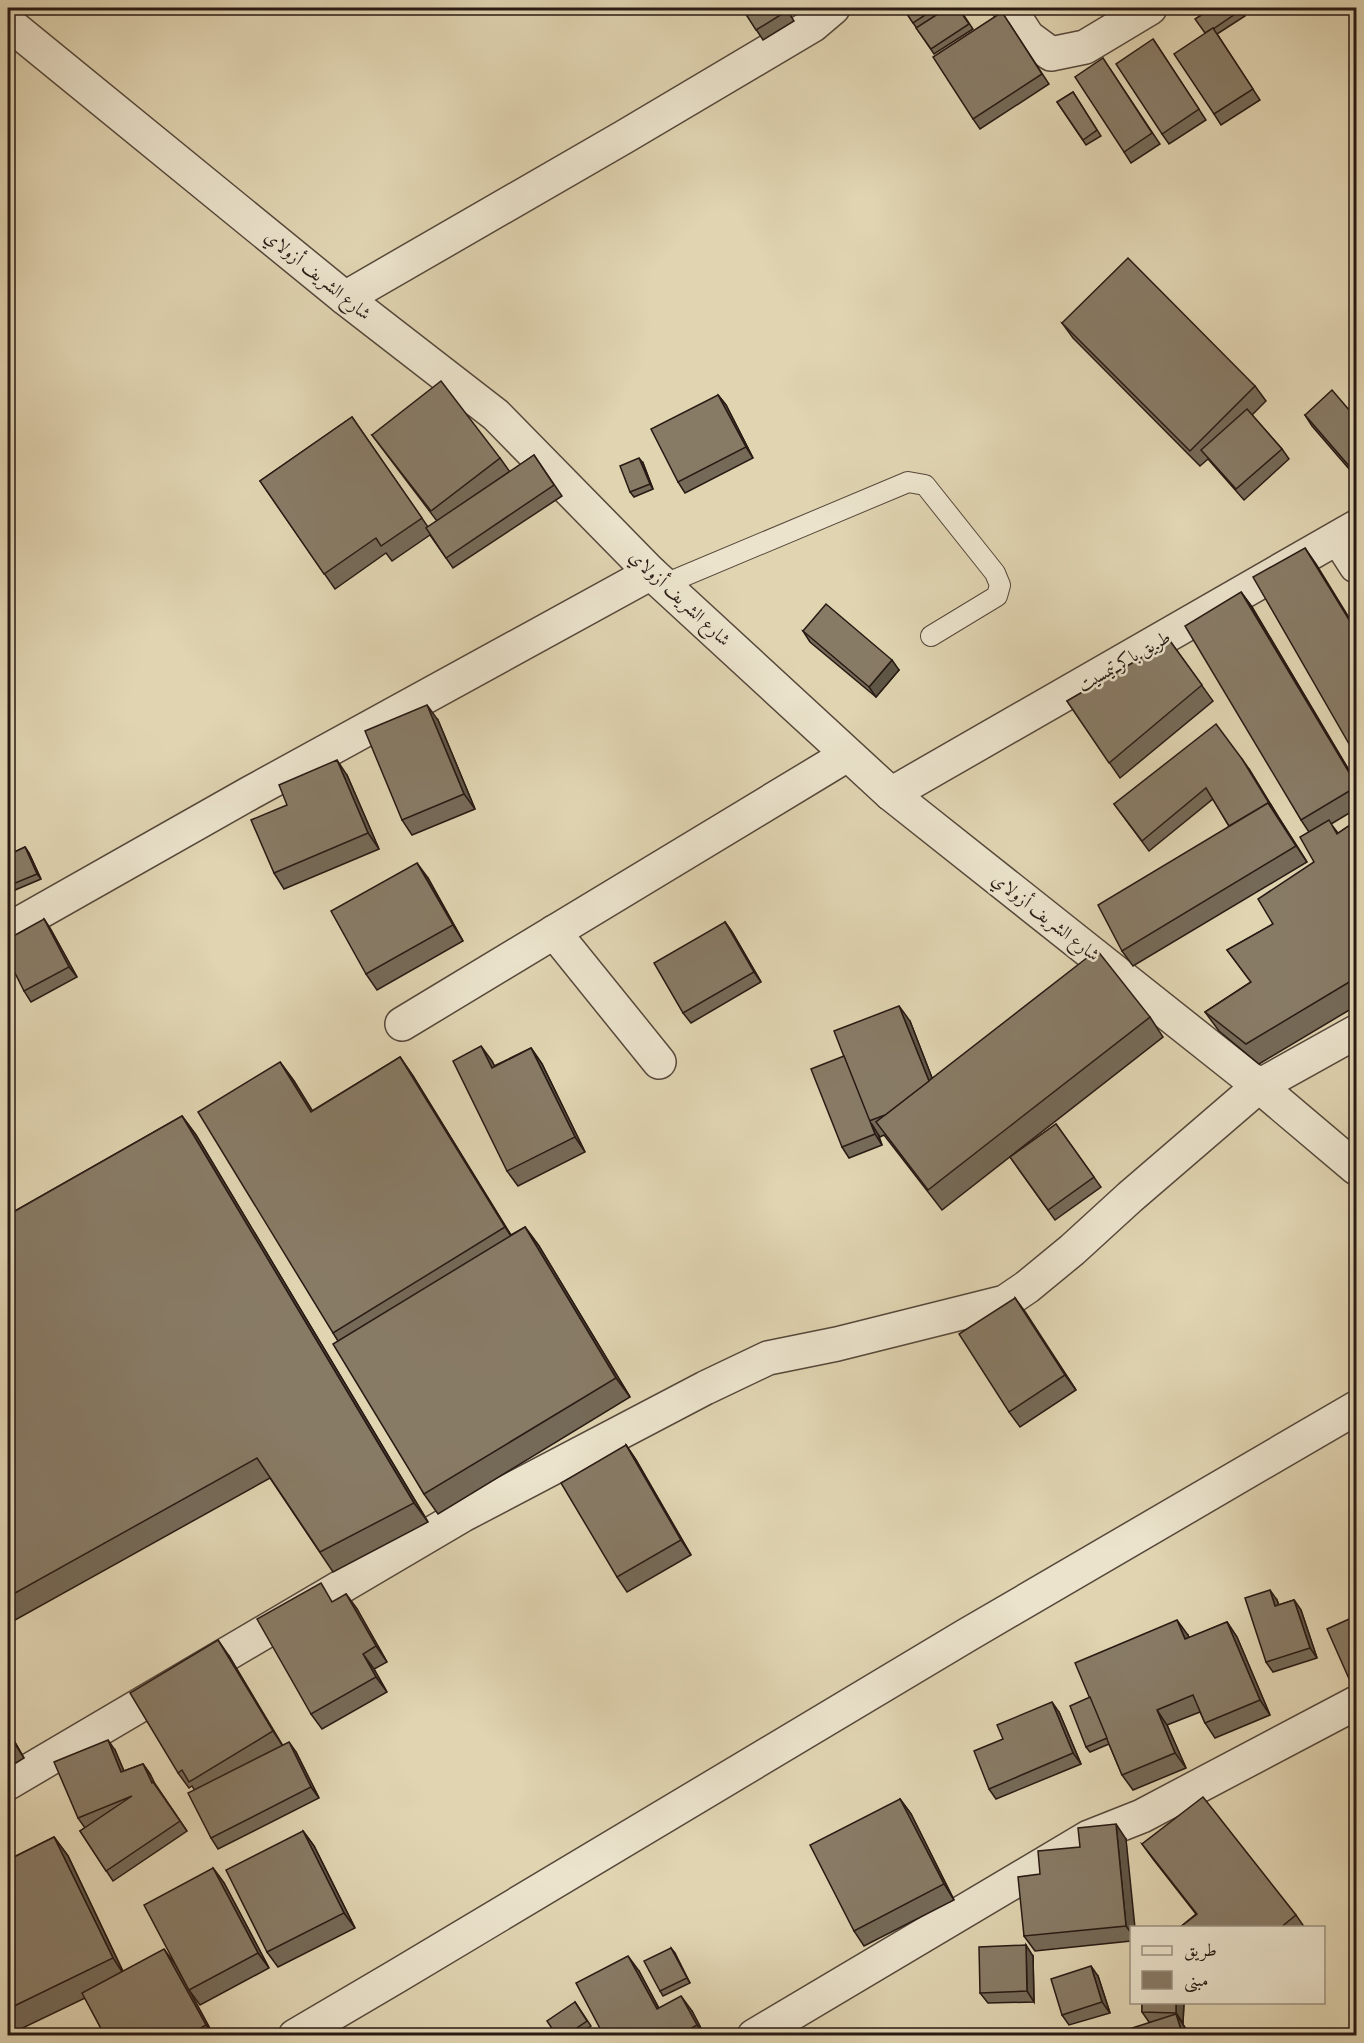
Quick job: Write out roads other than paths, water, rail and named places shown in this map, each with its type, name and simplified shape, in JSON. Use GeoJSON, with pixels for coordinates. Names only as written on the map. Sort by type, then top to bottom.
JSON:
{"type":"FeatureCollection","features":[{"type":"Feature","properties":{"kind":"street"},"geometry":{"type":"LineString","coordinates":[[345,298],[813,25],[832,8]]}},
{"type":"Feature","properties":{"kind":"street"},"geometry":{"type":"LineString","coordinates":[[1009,8],[1028,37],[1051,54],[1085,46],[1150,8]]}},
{"type":"Feature","properties":{"kind":"street","name":"شارع الشريف أزولاي"},"geometry":{"type":"LineString","coordinates":[[8,23],[345,298],[496,415],[658,578],[891,794],[1259,1086],[1356,1168]]}},
{"type":"Feature","properties":{"kind":"street"},"geometry":{"type":"LineString","coordinates":[[1347,532],[1356,566]]}},
{"type":"Feature","properties":{"kind":"street","name":"طريق باكر تيمسيت"},"geometry":{"type":"LineString","coordinates":[[891,794],[1347,532]]}},
{"type":"Feature","properties":{"kind":"street"},"geometry":{"type":"LineString","coordinates":[[8,930],[250,793],[658,578]]}},
{"type":"Feature","properties":{"kind":"street"},"geometry":{"type":"LineString","coordinates":[[402,1024],[847,755]]}},
{"type":"Feature","properties":{"kind":"street"},"geometry":{"type":"LineString","coordinates":[[554,932],[659,1062]]}},
{"type":"Feature","properties":{"kind":"street"},"geometry":{"type":"LineString","coordinates":[[8,1783],[463,1515],[705,1388],[768,1358],[837,1344],[1005,1302],[1072,1250],[1259,1086],[1356,1032]]}},
{"type":"Feature","properties":{"kind":"street"},"geometry":{"type":"LineString","coordinates":[[294,2036],[968,1635],[1356,1408]]}},
{"type":"Feature","properties":{"kind":"street"},"geometry":{"type":"LineString","coordinates":[[754,2036],[1089,1837],[1142,1816],[1356,1703]]}},
{"type":"Feature","properties":{"kind":"lane"},"geometry":{"type":"LineString","coordinates":[[658,578],[908,482],[925,485],[995,573],[1000,585],[997,596],[932,636]]}}]}
